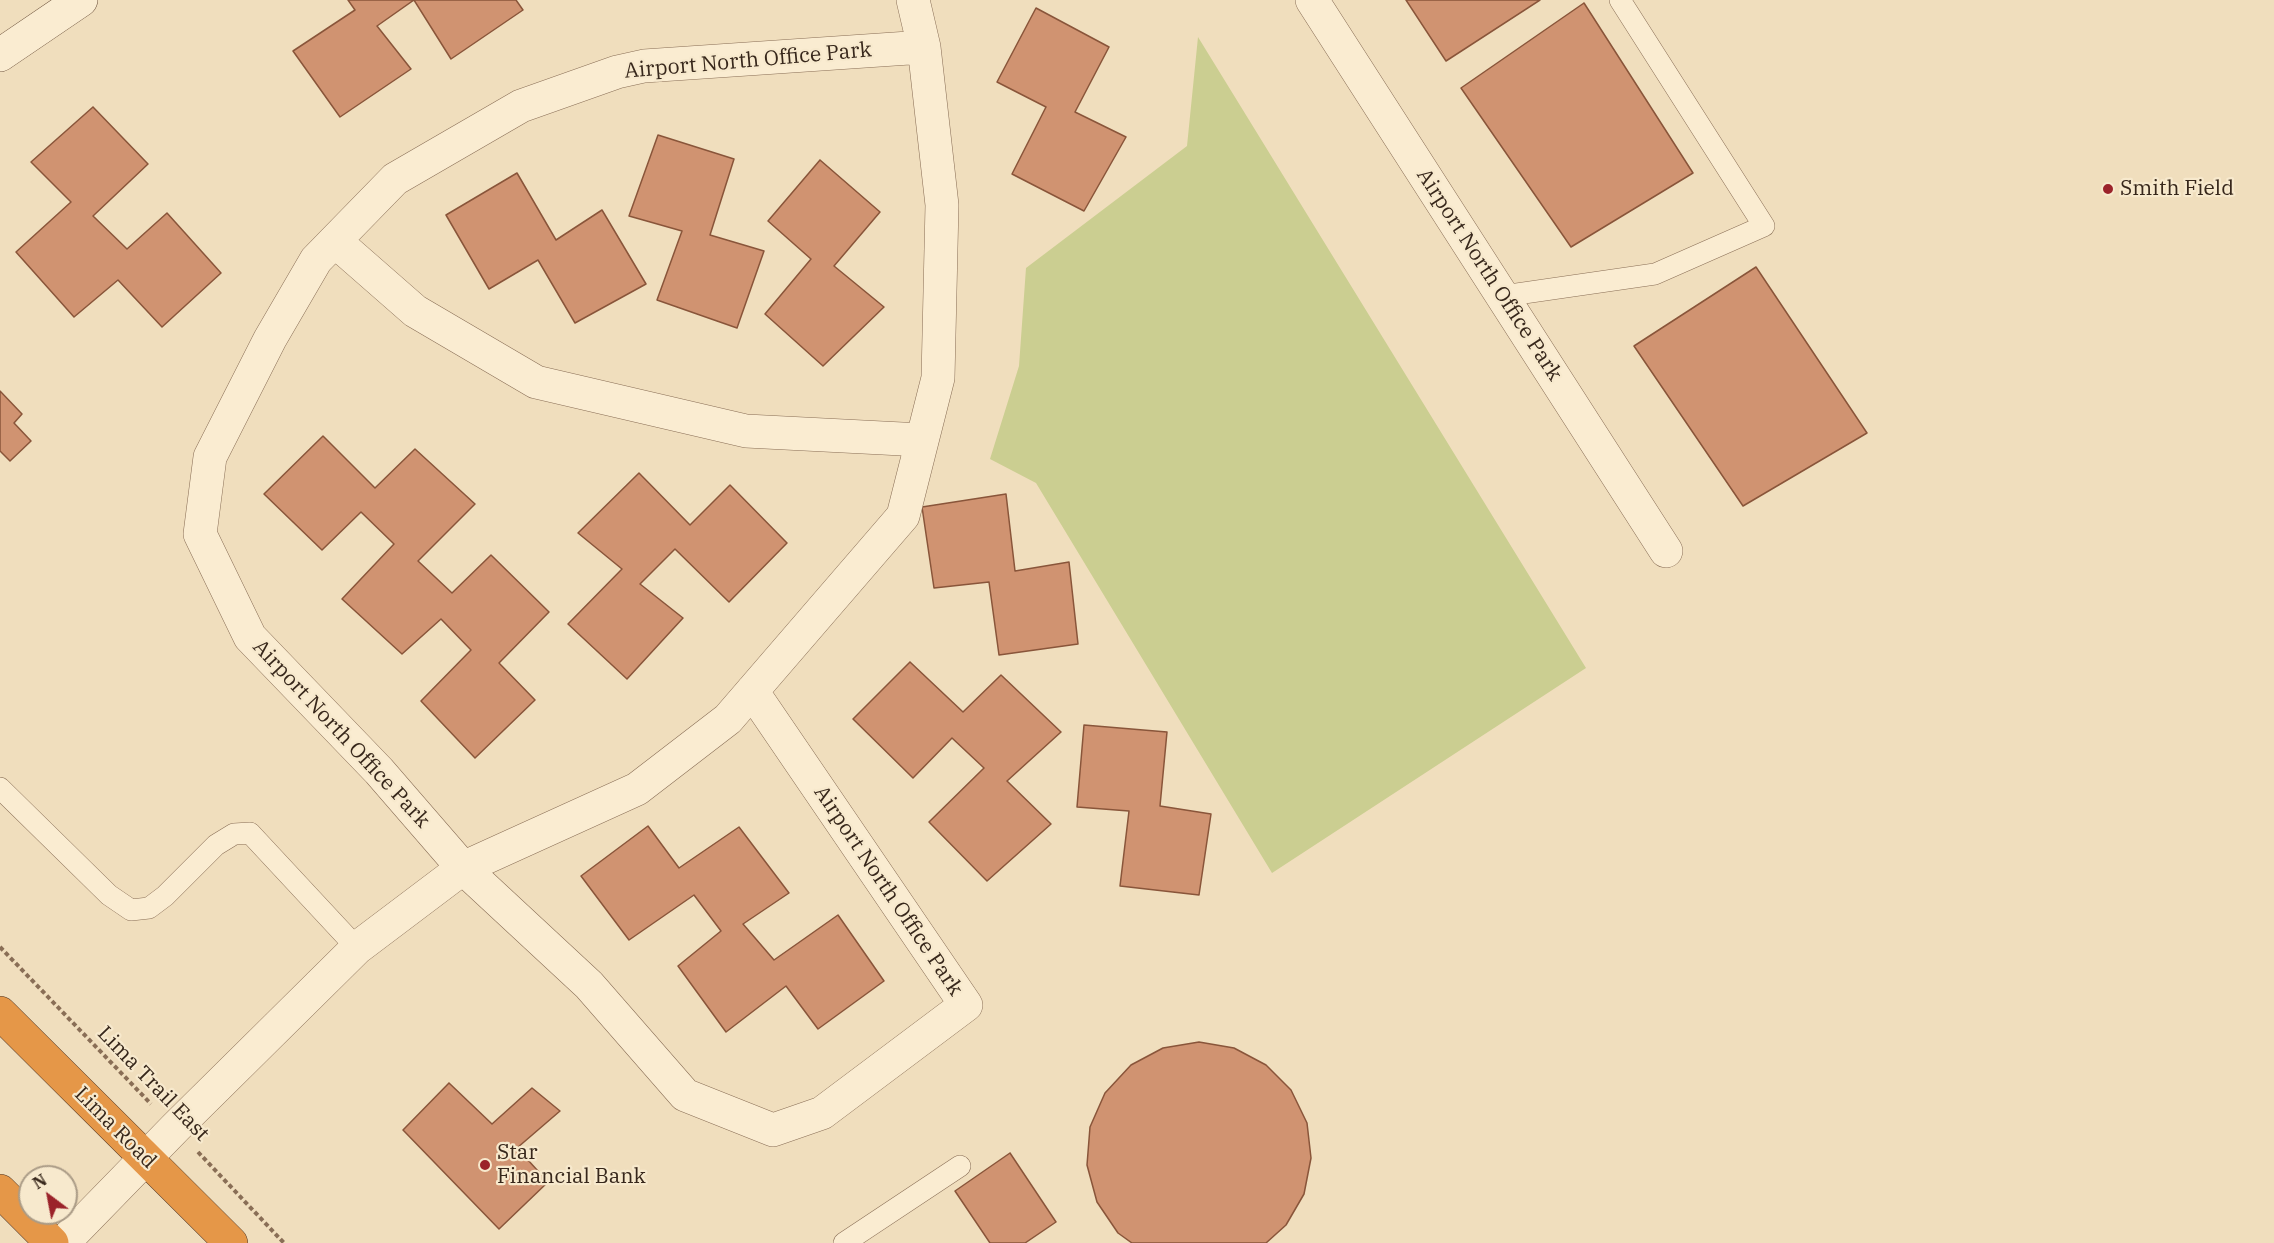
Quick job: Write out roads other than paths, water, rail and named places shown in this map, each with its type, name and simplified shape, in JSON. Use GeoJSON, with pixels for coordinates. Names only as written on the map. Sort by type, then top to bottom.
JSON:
{"type":"FeatureCollection","features":[{"type":"Feature","properties":{"kind":"highway","name":"Lima Road"},"geometry":{"type":"LineString","coordinates":[[0,1013],[231,1243]]}},
{"type":"Feature","properties":{"kind":"highway"},"geometry":{"type":"LineString","coordinates":[[0,1191],[52,1243]]}},
{"type":"Feature","properties":{"kind":"street"},"geometry":{"type":"LineString","coordinates":[[0,55],[81,0]]}},
{"type":"Feature","properties":{"kind":"street"},"geometry":{"type":"LineString","coordinates":[[63,1243],[176,1127],[357,948],[463,868],[637,789],[728,719],[903,516],[938,378],[942,205],[924,46],[913,0]]}},
{"type":"Feature","properties":{"kind":"street","name":"Airport North Office Park"},"geometry":{"type":"LineString","coordinates":[[1312,0],[1666,551]]}},
{"type":"Feature","properties":{"kind":"street","name":"Airport North Office Park"},"geometry":{"type":"LineString","coordinates":[[752,691],[966,1005],[822,1113],[774,1130],[685,1095],[589,985],[463,868],[379,771],[250,637],[200,534],[210,457],[282,319],[316,260],[395,179],[521,106],[616,72],[644,66],[924,46]]}},
{"type":"Feature","properties":{"kind":"street"},"geometry":{"type":"LineString","coordinates":[[335,241],[415,311],[536,382],[746,430],[922,440]]}},
{"type":"Feature","properties":{"kind":"lane"},"geometry":{"type":"LineString","coordinates":[[1503,296],[1655,274],[1764,226],[1620,0]]}},
{"type":"Feature","properties":{"kind":"lane"},"geometry":{"type":"LineString","coordinates":[[0,788],[109,895],[130,910],[149,908],[165,896],[216,845],[234,834],[250,833],[357,948]]}},
{"type":"Feature","properties":{"kind":"lane"},"geometry":{"type":"LineString","coordinates":[[844,1243],[960,1166]]}},
{"type":"Feature","properties":{"kind":"place","name":"Smith Field"},"geometry":{"type":"Point","coordinates":[2108,189]}},
{"type":"Feature","properties":{"kind":"place","name":"Star Financial Bank"},"geometry":{"type":"Point","coordinates":[485,1165]}}]}
